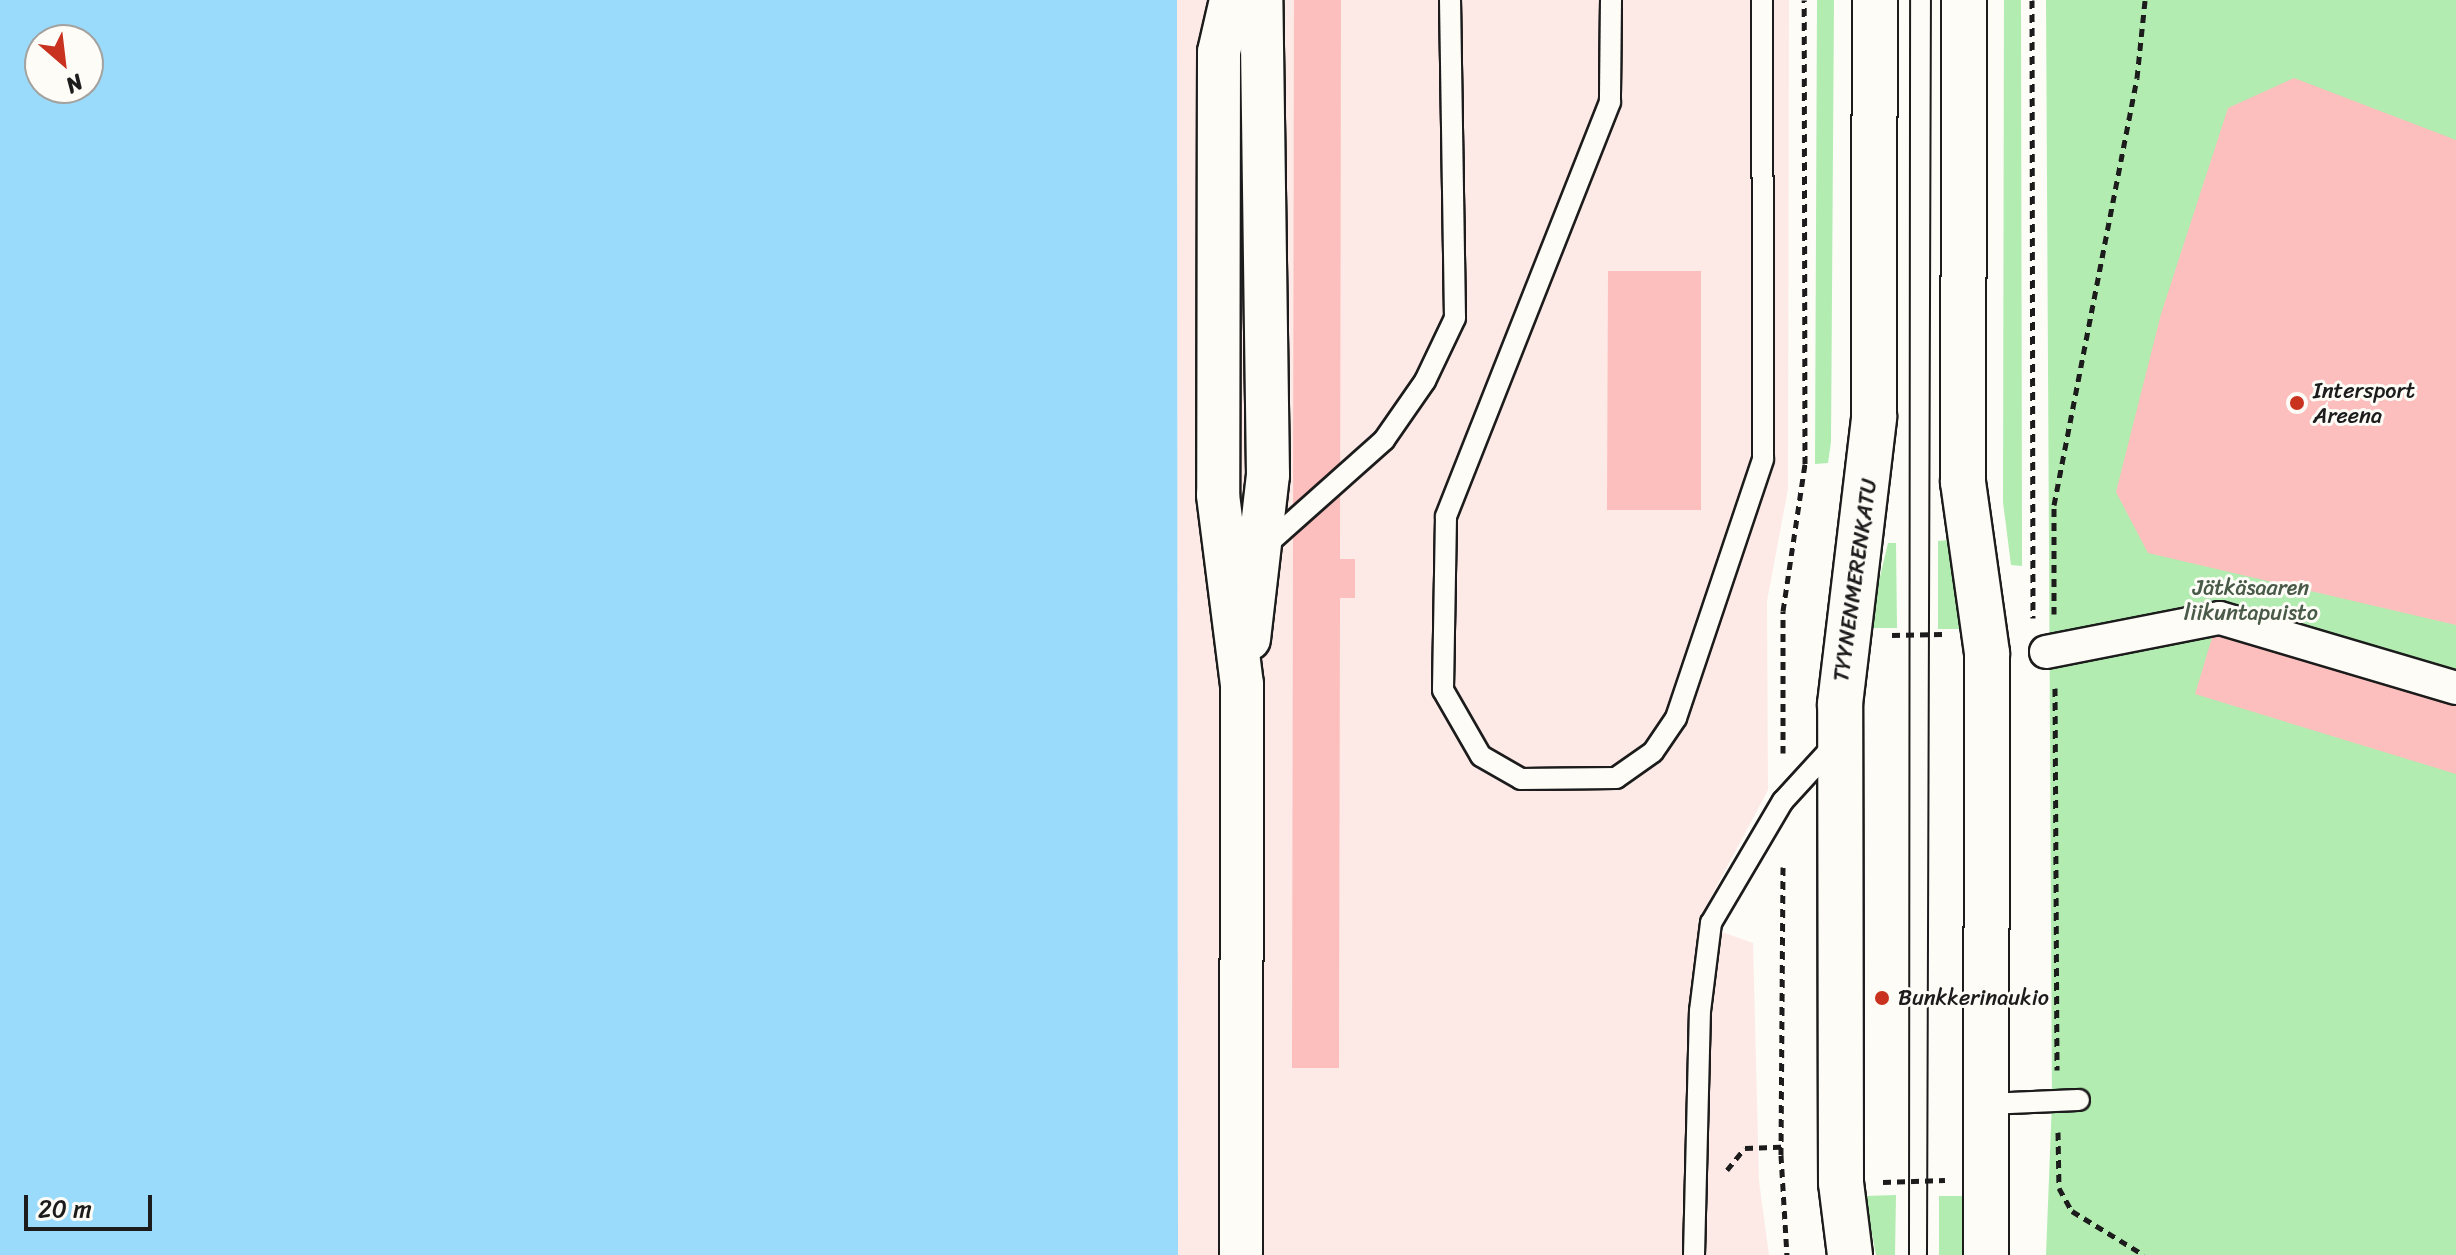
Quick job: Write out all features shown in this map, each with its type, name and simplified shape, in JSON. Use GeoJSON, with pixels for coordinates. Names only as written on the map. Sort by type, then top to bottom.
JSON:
{"type":"FeatureCollection","features":[{"type":"Feature","properties":{"kind":"main road","name":"TYYNENMERENKATU"},"geometry":{"type":"LineString","coordinates":[[1850,1255],[1841,1183],[1841,738],[1845,636],[1874,417],[1875,0]]}},
{"type":"Feature","properties":{"kind":"main road"},"geometry":{"type":"LineString","coordinates":[[1964,0],[1963,482],[1986,634],[1986,1255]]}},
{"type":"Feature","properties":{"kind":"street"},"geometry":{"type":"LineString","coordinates":[[1231,0],[1219,52],[1218,495],[1242,684],[1241,1255]]}},
{"type":"Feature","properties":{"kind":"street"},"geometry":{"type":"LineString","coordinates":[[1242,684],[1264,547],[1267,36],[1261,0]]}},
{"type":"Feature","properties":{"kind":"street"},"geometry":{"type":"LineString","coordinates":[[2050,664],[2220,618],[2456,688]]}},
{"type":"Feature","properties":{"kind":"lane"},"geometry":{"type":"LineString","coordinates":[[1264,547],[1384,440],[1425,381],[1455,318],[1450,0]]}},
{"type":"Feature","properties":{"kind":"lane"},"geometry":{"type":"LineString","coordinates":[[1611,0],[1610,102],[1446,517],[1443,690],[1481,756],[1521,779],[1616,778],[1653,752],[1676,718],[1763,459],[1762,0]]}},
{"type":"Feature","properties":{"kind":"lane"},"geometry":{"type":"LineString","coordinates":[[1694,1255],[1692,1171],[1711,923],[1783,801],[1841,738]]}},
{"type":"Feature","properties":{"kind":"lane"},"geometry":{"type":"LineString","coordinates":[[1986,1104],[2079,1100]]}},
{"type":"Feature","properties":{"kind":"path"},"geometry":{"type":"LineString","coordinates":[[1787,1255],[1782,1147],[1783,611],[1805,464],[1804,0]]}},
{"type":"Feature","properties":{"kind":"path"},"geometry":{"type":"LineString","coordinates":[[2052,549],[2054,505],[2137,78],[2145,0]]}},
{"type":"Feature","properties":{"kind":"path"},"geometry":{"type":"LineString","coordinates":[[1845,636],[1986,634]]}},
{"type":"Feature","properties":{"kind":"path"},"geometry":{"type":"LineString","coordinates":[[2050,664],[2059,1188],[2072,1211],[2144,1255]]}},
{"type":"Feature","properties":{"kind":"path"},"geometry":{"type":"LineString","coordinates":[[1692,1171],[1731,1170],[1745,1148],[1782,1147]]}},
{"type":"Feature","properties":{"kind":"path"},"geometry":{"type":"LineString","coordinates":[[1841,1183],[1986,1179]]}},
{"type":"Feature","properties":{"kind":"shaded area"},"geometry":{"type":"Polygon","coordinates":[[[1177,0],[1789,0],[1788,489],[1767,601],[1768,790],[1697,923],[1753,943],[1759,1181],[1769,1255],[1178,1255],[1177,0]]]}},
{"type":"Feature","properties":{"kind":"green space"},"geometry":{"type":"Polygon","coordinates":[[[1817,0],[1834,0],[1831,442],[1828,463],[1815,464],[1817,0]]]}},
{"type":"Feature","properties":{"kind":"green space"},"geometry":{"type":"Polygon","coordinates":[[[2004,0],[2021,0],[2022,566],[2011,565],[2003,502],[2004,0]]]}},
{"type":"Feature","properties":{"kind":"green space","name":"Jätkäsaaren liikuntapuisto"},"geometry":{"type":"Polygon","coordinates":[[[2046,0],[2456,0],[2456,1255],[2046,1255],[2052,1101],[2046,0]]]}},
{"type":"Feature","properties":{"kind":"green space"},"geometry":{"type":"Polygon","coordinates":[[[1948,540],[1968,629],[1938,629],[1938,541],[1948,540]]]}},
{"type":"Feature","properties":{"kind":"green space"},"geometry":{"type":"Polygon","coordinates":[[[1888,543],[1896,543],[1897,628],[1868,628],[1888,543]]]}},
{"type":"Feature","properties":{"kind":"green space"},"geometry":{"type":"Polygon","coordinates":[[[1896,1195],[1895,1255],[1876,1255],[1865,1196],[1896,1195]]]}},
{"type":"Feature","properties":{"kind":"green space"},"geometry":{"type":"Polygon","coordinates":[[[1939,1196],[1965,1196],[1966,1255],[1939,1255],[1939,1196]]]}},
{"type":"Feature","properties":{"kind":"water"},"geometry":{"type":"Polygon","coordinates":[[[0,0],[1177,0],[1178,1255],[0,1255],[0,0]]]}},
{"type":"Feature","properties":{"kind":"building"},"geometry":{"type":"Polygon","coordinates":[[[1294,0],[1341,0],[1340,559],[1355,559],[1355,598],[1340,598],[1339,1068],[1292,1068],[1294,0]]]}},
{"type":"Feature","properties":{"kind":"building","name":"Intersport Areena"},"geometry":{"type":"Polygon","coordinates":[[[2294,78],[2456,140],[2456,625],[2148,553],[2116,492],[2161,314],[2228,108],[2294,78]]]}},
{"type":"Feature","properties":{"kind":"building"},"geometry":{"type":"Polygon","coordinates":[[[1608,271],[1701,271],[1701,510],[1607,510],[1608,271]]]}},
{"type":"Feature","properties":{"kind":"building"},"geometry":{"type":"Polygon","coordinates":[[[2215,628],[2456,702],[2456,774],[2195,694],[2215,628]]]}},
{"type":"Feature","properties":{"kind":"tram line"},"geometry":{"type":"LineString","coordinates":[[1909,1255],[1910,0]]}},
{"type":"Feature","properties":{"kind":"tram line"},"geometry":{"type":"LineString","coordinates":[[1927,1255],[1931,0]]}},
{"type":"Feature","properties":{"kind":"place","name":"Intersport Areena"},"geometry":{"type":"Point","coordinates":[2297,403]}},
{"type":"Feature","properties":{"kind":"place","name":"Bunkkerinaukio"},"geometry":{"type":"Point","coordinates":[1882,998]}}]}
